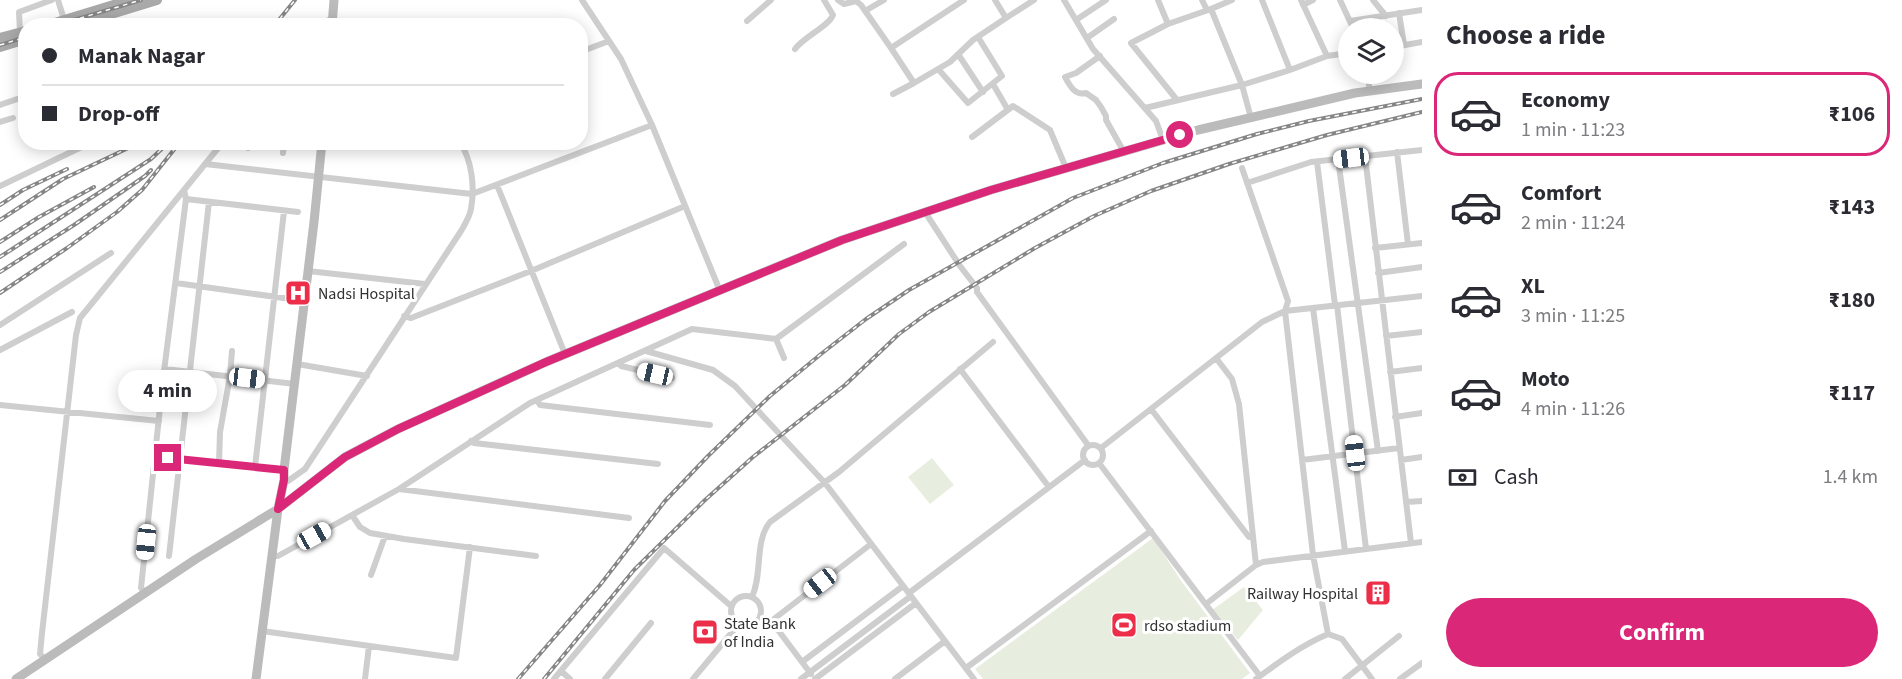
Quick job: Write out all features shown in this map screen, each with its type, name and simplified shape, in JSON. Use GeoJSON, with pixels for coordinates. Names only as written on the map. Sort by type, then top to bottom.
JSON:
{"type":"FeatureCollection","features":[{"type":"Feature","properties":{"kind":"main road"},"geometry":{"type":"LineString","coordinates":[[84,18],[130,0]]}},
{"type":"Feature","properties":{"kind":"main road"},"geometry":{"type":"LineString","coordinates":[[114,18],[157,0]]}},
{"type":"Feature","properties":{"kind":"main road"},"geometry":{"type":"LineString","coordinates":[[0,38],[18,36]]}},
{"type":"Feature","properties":{"kind":"main road"},"geometry":{"type":"LineString","coordinates":[[0,47],[18,38]]}},
{"type":"Feature","properties":{"kind":"street"},"geometry":{"type":"LineString","coordinates":[[20,18],[19,12],[52,0]]}},
{"type":"Feature","properties":{"kind":"street"},"geometry":{"type":"LineString","coordinates":[[58,0],[66,18]]}},
{"type":"Feature","properties":{"kind":"street"},"geometry":{"type":"LineString","coordinates":[[332,18],[334,0]]}},
{"type":"Feature","properties":{"kind":"street"},"geometry":{"type":"LineString","coordinates":[[582,0],[621,59],[652,125],[720,291]]}},
{"type":"Feature","properties":{"kind":"street"},"geometry":{"type":"LineString","coordinates":[[747,21],[771,0]]}},
{"type":"Feature","properties":{"kind":"street"},"geometry":{"type":"LineString","coordinates":[[795,49],[809,35],[831,21],[833,15],[824,0]]}},
{"type":"Feature","properties":{"kind":"street"},"geometry":{"type":"LineString","coordinates":[[838,0],[844,4],[856,1],[861,5],[915,83]]}},
{"type":"Feature","properties":{"kind":"street"},"geometry":{"type":"LineString","coordinates":[[865,11],[884,0]]}},
{"type":"Feature","properties":{"kind":"street"},"geometry":{"type":"LineString","coordinates":[[891,48],[964,0]]}},
{"type":"Feature","properties":{"kind":"street"},"geometry":{"type":"LineString","coordinates":[[995,0],[1006,18]]}},
{"type":"Feature","properties":{"kind":"street"},"geometry":{"type":"LineString","coordinates":[[893,94],[939,70],[978,37],[1034,0]]}},
{"type":"Feature","properties":{"kind":"street"},"geometry":{"type":"LineString","coordinates":[[1064,0],[1100,56],[1156,121],[1162,140]]}},
{"type":"Feature","properties":{"kind":"street"},"geometry":{"type":"LineString","coordinates":[[1076,20],[1106,0]]}},
{"type":"Feature","properties":{"kind":"street"},"geometry":{"type":"LineString","coordinates":[[1158,0],[1168,24]]}},
{"type":"Feature","properties":{"kind":"street"},"geometry":{"type":"LineString","coordinates":[[1202,0],[1209,9],[1242,85],[1251,118]]}},
{"type":"Feature","properties":{"kind":"street"},"geometry":{"type":"LineString","coordinates":[[1177,100],[1131,43],[1168,24],[1232,0]]}},
{"type":"Feature","properties":{"kind":"street"},"geometry":{"type":"LineString","coordinates":[[1262,0],[1290,70]]}},
{"type":"Feature","properties":{"kind":"street"},"geometry":{"type":"LineString","coordinates":[[1313,0],[1302,2],[1327,56]]}},
{"type":"Feature","properties":{"kind":"street"},"geometry":{"type":"LineString","coordinates":[[1340,0],[1349,18]]}},
{"type":"Feature","properties":{"kind":"street"},"geometry":{"type":"LineString","coordinates":[[1373,0],[1386,16]]}},
{"type":"Feature","properties":{"kind":"street"},"geometry":{"type":"LineString","coordinates":[[1372,18],[1422,10]]}},
{"type":"Feature","properties":{"kind":"street"},"geometry":{"type":"LineString","coordinates":[[1399,14],[1400,18]]}},
{"type":"Feature","properties":{"kind":"street"},"geometry":{"type":"LineString","coordinates":[[1087,38],[1114,19]]}},
{"type":"Feature","properties":{"kind":"street"},"geometry":{"type":"LineString","coordinates":[[939,70],[968,103],[993,84],[1002,76],[978,37]]}},
{"type":"Feature","properties":{"kind":"street"},"geometry":{"type":"LineString","coordinates":[[588,49],[609,41]]}},
{"type":"Feature","properties":{"kind":"street"},"geometry":{"type":"LineString","coordinates":[[1404,45],[1422,42]]}},
{"type":"Feature","properties":{"kind":"street"},"geometry":{"type":"LineString","coordinates":[[958,54],[983,92]]}},
{"type":"Feature","properties":{"kind":"street"},"geometry":{"type":"LineString","coordinates":[[1145,108],[1242,85],[1327,56],[1338,54]]}},
{"type":"Feature","properties":{"kind":"street"},"geometry":{"type":"LineString","coordinates":[[1100,56],[1076,73],[1065,77],[1076,93],[1086,93],[1096,100],[1124,152]]}},
{"type":"Feature","properties":{"kind":"street"},"geometry":{"type":"LineString","coordinates":[[993,84],[1008,110]]}},
{"type":"Feature","properties":{"kind":"street"},"geometry":{"type":"LineString","coordinates":[[1369,84],[1370,91]]}},
{"type":"Feature","properties":{"kind":"street"},"geometry":{"type":"LineString","coordinates":[[16,679],[196,559],[278,509],[345,457],[398,429],[565,354],[842,240],[991,190],[1162,140],[1251,118],[1370,91],[1422,84]]}},
{"type":"Feature","properties":{"kind":"street"},"geometry":{"type":"LineString","coordinates":[[0,105],[18,99]]}},
{"type":"Feature","properties":{"kind":"street"},"geometry":{"type":"LineString","coordinates":[[972,137],[1013,106],[1050,130],[1066,168]]}},
{"type":"Feature","properties":{"kind":"street"},"geometry":{"type":"LineString","coordinates":[[0,122],[12,118]]}},
{"type":"Feature","properties":{"kind":"street"},"geometry":{"type":"LineString","coordinates":[[588,150],[652,125]]}},
{"type":"Feature","properties":{"kind":"street"},"geometry":{"type":"LineString","coordinates":[[0,186],[75,150]]}},
{"type":"Feature","properties":{"kind":"street"},"geometry":{"type":"LineString","coordinates":[[46,660],[40,654],[76,335],[80,318],[216,150]]}},
{"type":"Feature","properties":{"kind":"street"},"geometry":{"type":"LineString","coordinates":[[256,679],[284,475],[321,150]]}},
{"type":"Feature","properties":{"kind":"street"},"geometry":{"type":"LineString","coordinates":[[155,456],[255,467],[284,475],[288,481],[305,469],[461,231],[471,210],[473,178],[464,150]]}},
{"type":"Feature","properties":{"kind":"street"},"geometry":{"type":"LineString","coordinates":[[205,164],[472,194],[587,150]]}},
{"type":"Feature","properties":{"kind":"street"},"geometry":{"type":"LineString","coordinates":[[1247,183],[1317,162],[1422,150]]}},
{"type":"Feature","properties":{"kind":"street"},"geometry":{"type":"LineString","coordinates":[[1397,152],[1408,244]]}},
{"type":"Feature","properties":{"kind":"street"},"geometry":{"type":"LineString","coordinates":[[1365,156],[1411,543]]}},
{"type":"Feature","properties":{"kind":"street"},"geometry":{"type":"LineString","coordinates":[[1338,159],[1378,451]]}},
{"type":"Feature","properties":{"kind":"street"},"geometry":{"type":"LineString","coordinates":[[1317,162],[1366,549]]}},
{"type":"Feature","properties":{"kind":"street"},"geometry":{"type":"LineString","coordinates":[[1242,168],[1288,301],[1285,311],[1313,555],[1328,633]]}},
{"type":"Feature","properties":{"kind":"street"},"geometry":{"type":"LineString","coordinates":[[497,185],[565,354]]}},
{"type":"Feature","properties":{"kind":"street"},"geometry":{"type":"LineString","coordinates":[[146,593],[141,588],[186,199],[184,190]]}},
{"type":"Feature","properties":{"kind":"street"},"geometry":{"type":"LineString","coordinates":[[186,199],[298,212]]}},
{"type":"Feature","properties":{"kind":"street"},"geometry":{"type":"LineString","coordinates":[[169,556],[209,202]]}},
{"type":"Feature","properties":{"kind":"street"},"geometry":{"type":"LineString","coordinates":[[404,315],[411,318],[685,207]]}},
{"type":"Feature","properties":{"kind":"street"},"geometry":{"type":"LineString","coordinates":[[255,467],[284,211]]}},
{"type":"Feature","properties":{"kind":"street"},"geometry":{"type":"LineString","coordinates":[[925,212],[977,288],[977,292],[1088,446]]}},
{"type":"Feature","properties":{"kind":"street"},"geometry":{"type":"LineString","coordinates":[[1375,248],[1422,243]]}},
{"type":"Feature","properties":{"kind":"street"},"geometry":{"type":"LineString","coordinates":[[272,556],[278,556],[399,489],[537,400],[692,329],[776,339],[904,244]]}},
{"type":"Feature","properties":{"kind":"street"},"geometry":{"type":"LineString","coordinates":[[0,325],[111,253]]}},
{"type":"Feature","properties":{"kind":"street"},"geometry":{"type":"LineString","coordinates":[[1378,273],[1422,267]]}},
{"type":"Feature","properties":{"kind":"street"},"geometry":{"type":"LineString","coordinates":[[308,271],[425,285]]}},
{"type":"Feature","properties":{"kind":"street"},"geometry":{"type":"LineString","coordinates":[[176,283],[305,301]]}},
{"type":"Feature","properties":{"kind":"street"},"geometry":{"type":"LineString","coordinates":[[1101,447],[1262,322],[1285,311],[1422,296]]}},
{"type":"Feature","properties":{"kind":"street"},"geometry":{"type":"LineString","coordinates":[[1313,308],[1345,551]]}},
{"type":"Feature","properties":{"kind":"street"},"geometry":{"type":"LineString","coordinates":[[0,350],[72,312]]}},
{"type":"Feature","properties":{"kind":"street"},"geometry":{"type":"LineString","coordinates":[[1386,336],[1422,332]]}},
{"type":"Feature","properties":{"kind":"street"},"geometry":{"type":"LineString","coordinates":[[776,339],[784,358]]}},
{"type":"Feature","properties":{"kind":"street"},"geometry":{"type":"LineString","coordinates":[[752,597],[757,585],[762,531],[770,522],[839,472],[993,342]]}},
{"type":"Feature","properties":{"kind":"street"},"geometry":{"type":"LineString","coordinates":[[219,463],[220,432],[232,351]]}},
{"type":"Feature","properties":{"kind":"street"},"geometry":{"type":"LineString","coordinates":[[646,351],[713,370],[735,387],[825,483],[974,679]]}},
{"type":"Feature","properties":{"kind":"street"},"geometry":{"type":"LineString","coordinates":[[1216,358],[1232,379],[1239,404],[1256,565]]}},
{"type":"Feature","properties":{"kind":"street"},"geometry":{"type":"LineString","coordinates":[[618,363],[621,366],[672,378]]}},
{"type":"Feature","properties":{"kind":"street"},"geometry":{"type":"LineString","coordinates":[[297,364],[367,376]]}},
{"type":"Feature","properties":{"kind":"street"},"geometry":{"type":"LineString","coordinates":[[1390,372],[1422,368]]}},
{"type":"Feature","properties":{"kind":"street"},"geometry":{"type":"LineString","coordinates":[[165,369],[295,384]]}},
{"type":"Feature","properties":{"kind":"street"},"geometry":{"type":"LineString","coordinates":[[960,369],[1049,487]]}},
{"type":"Feature","properties":{"kind":"street"},"geometry":{"type":"LineString","coordinates":[[537,400],[540,405],[710,425]]}},
{"type":"Feature","properties":{"kind":"street"},"geometry":{"type":"LineString","coordinates":[[0,405],[159,421]]}},
{"type":"Feature","properties":{"kind":"street"},"geometry":{"type":"LineString","coordinates":[[1151,409],[1249,537],[1253,537]]}},
{"type":"Feature","properties":{"kind":"street"},"geometry":{"type":"LineString","coordinates":[[1395,417],[1422,413]]}},
{"type":"Feature","properties":{"kind":"street"},"geometry":{"type":"LineString","coordinates":[[471,441],[658,464]]}},
{"type":"Feature","properties":{"kind":"street"},"geometry":{"type":"LineString","coordinates":[[1095,444],[1101,447],[1104,453],[1099,463],[1091,465],[1084,460],[1083,452],[1088,446],[1095,444]]}},
{"type":"Feature","properties":{"kind":"street"},"geometry":{"type":"LineString","coordinates":[[1302,460],[1399,448]]}},
{"type":"Feature","properties":{"kind":"street"},"geometry":{"type":"LineString","coordinates":[[1401,460],[1422,457]]}},
{"type":"Feature","properties":{"kind":"street"},"geometry":{"type":"LineString","coordinates":[[801,679],[1084,460]]}},
{"type":"Feature","properties":{"kind":"street"},"geometry":{"type":"LineString","coordinates":[[1099,463],[1206,604],[1258,678],[1328,633]]}},
{"type":"Feature","properties":{"kind":"street"},"geometry":{"type":"LineString","coordinates":[[399,489],[629,518]]}},
{"type":"Feature","properties":{"kind":"street"},"geometry":{"type":"LineString","coordinates":[[1406,502],[1422,501]]}},
{"type":"Feature","properties":{"kind":"street"},"geometry":{"type":"LineString","coordinates":[[352,515],[360,527],[370,533],[536,555]]}},
{"type":"Feature","properties":{"kind":"street"},"geometry":{"type":"LineString","coordinates":[[966,669],[1151,531]]}},
{"type":"Feature","properties":{"kind":"street"},"geometry":{"type":"LineString","coordinates":[[371,575],[385,536]]}},
{"type":"Feature","properties":{"kind":"street"},"geometry":{"type":"LineString","coordinates":[[1206,604],[1263,562],[1422,542]]}},
{"type":"Feature","properties":{"kind":"street"},"geometry":{"type":"LineString","coordinates":[[770,622],[871,544]]}},
{"type":"Feature","properties":{"kind":"street"},"geometry":{"type":"LineString","coordinates":[[250,679],[255,639],[262,635],[456,658],[470,547]]}},
{"type":"Feature","properties":{"kind":"street"},"geometry":{"type":"LineString","coordinates":[[554,679],[664,548],[731,606],[732,618],[738,625],[753,626],[761,617],[760,605],[752,597],[740,597],[731,606]]}},
{"type":"Feature","properties":{"kind":"street"},"geometry":{"type":"LineString","coordinates":[[802,662],[903,586]]}},
{"type":"Feature","properties":{"kind":"street"},"geometry":{"type":"LineString","coordinates":[[761,617],[775,626],[815,679],[916,603]]}},
{"type":"Feature","properties":{"kind":"street"},"geometry":{"type":"LineString","coordinates":[[604,679],[651,622]]}},
{"type":"Feature","properties":{"kind":"street"},"geometry":{"type":"LineString","coordinates":[[693,679],[738,625]]}},
{"type":"Feature","properties":{"kind":"street"},"geometry":{"type":"LineString","coordinates":[[1328,633],[1342,639],[1372,679]]}},
{"type":"Feature","properties":{"kind":"street"},"geometry":{"type":"LineString","coordinates":[[262,635],[267,640],[262,679]]}},
{"type":"Feature","properties":{"kind":"street"},"geometry":{"type":"LineString","coordinates":[[1345,679],[1399,636]]}},
{"type":"Feature","properties":{"kind":"street"},"geometry":{"type":"LineString","coordinates":[[895,679],[945,641]]}},
{"type":"Feature","properties":{"kind":"street"},"geometry":{"type":"LineString","coordinates":[[365,679],[369,646]]}},
{"type":"Feature","properties":{"kind":"street"},"geometry":{"type":"LineString","coordinates":[[1400,679],[1422,663]]}},
{"type":"Feature","properties":{"kind":"street"},"geometry":{"type":"LineString","coordinates":[[561,671],[570,679]]}},
{"type":"Feature","properties":{"kind":"green space"},"geometry":{"type":"Polygon","coordinates":[[[932,458],[954,485],[930,504],[908,477],[932,458]]]}},
{"type":"Feature","properties":{"kind":"green space","name":"rdso stadium"},"geometry":{"type":"Polygon","coordinates":[[[1153,538],[1182,582],[1250,673],[1242,679],[983,679],[975,669],[1153,538]]]}},
{"type":"Feature","properties":{"kind":"green space"},"geometry":{"type":"Polygon","coordinates":[[[1244,587],[1263,610],[1238,640],[1212,610],[1244,587]]]}},
{"type":"Feature","properties":{"kind":"railway"},"geometry":{"type":"LineString","coordinates":[[81,18],[141,0]]}},
{"type":"Feature","properties":{"kind":"railway"},"geometry":{"type":"LineString","coordinates":[[280,18],[295,0]]}},
{"type":"Feature","properties":{"kind":"railway"},"geometry":{"type":"LineString","coordinates":[[0,45],[18,39]]}},
{"type":"Feature","properties":{"kind":"railway"},"geometry":{"type":"LineString","coordinates":[[518,679],[600,585],[665,501],[708,456],[770,396],[866,319],[909,290],[1073,198],[1163,163],[1257,134],[1309,121],[1422,99]]}},
{"type":"Feature","properties":{"kind":"railway"},"geometry":{"type":"LineString","coordinates":[[544,679],[634,570],[705,500],[753,457],[845,385],[899,334],[929,312],[1035,248],[1094,216],[1151,191],[1229,164],[1327,135],[1422,112]]}},
{"type":"Feature","properties":{"kind":"railway"},"geometry":{"type":"LineString","coordinates":[[0,220],[63,179],[124,150]]}},
{"type":"Feature","properties":{"kind":"railway"},"geometry":{"type":"LineString","coordinates":[[0,257],[151,159],[161,150]]}},
{"type":"Feature","properties":{"kind":"railway"},"geometry":{"type":"LineString","coordinates":[[0,293],[117,212],[142,190],[174,150]]}},
{"type":"Feature","properties":{"kind":"railway"},"geometry":{"type":"LineString","coordinates":[[0,205],[23,190],[67,169]]}},
{"type":"Feature","properties":{"kind":"railway"},"geometry":{"type":"LineString","coordinates":[[0,272],[74,225],[151,170]]}},
{"type":"Feature","properties":{"kind":"railway"},"geometry":{"type":"LineString","coordinates":[[0,242],[39,217],[94,187]]}},
{"type":"Feature","properties":{"kind":"place","name":"Nadsi Hospital"},"geometry":{"type":"Point","coordinates":[298,293]}},
{"type":"Feature","properties":{"kind":"place","name":"Railway Hospital"},"geometry":{"type":"Point","coordinates":[1378,593]}},
{"type":"Feature","properties":{"kind":"place","name":"rdso stadium"},"geometry":{"type":"Point","coordinates":[1124,625]}},
{"type":"Feature","properties":{"kind":"place","name":"State Bank of India"},"geometry":{"type":"Point","coordinates":[705,632]}},
{"type":"Feature","properties":{"kind":"route"},"geometry":{"type":"LineString","coordinates":[[168,458],[284,470],[278,509],[345,457],[398,429],[546,362],[842,240],[991,190],[1180,135]]}}]}
